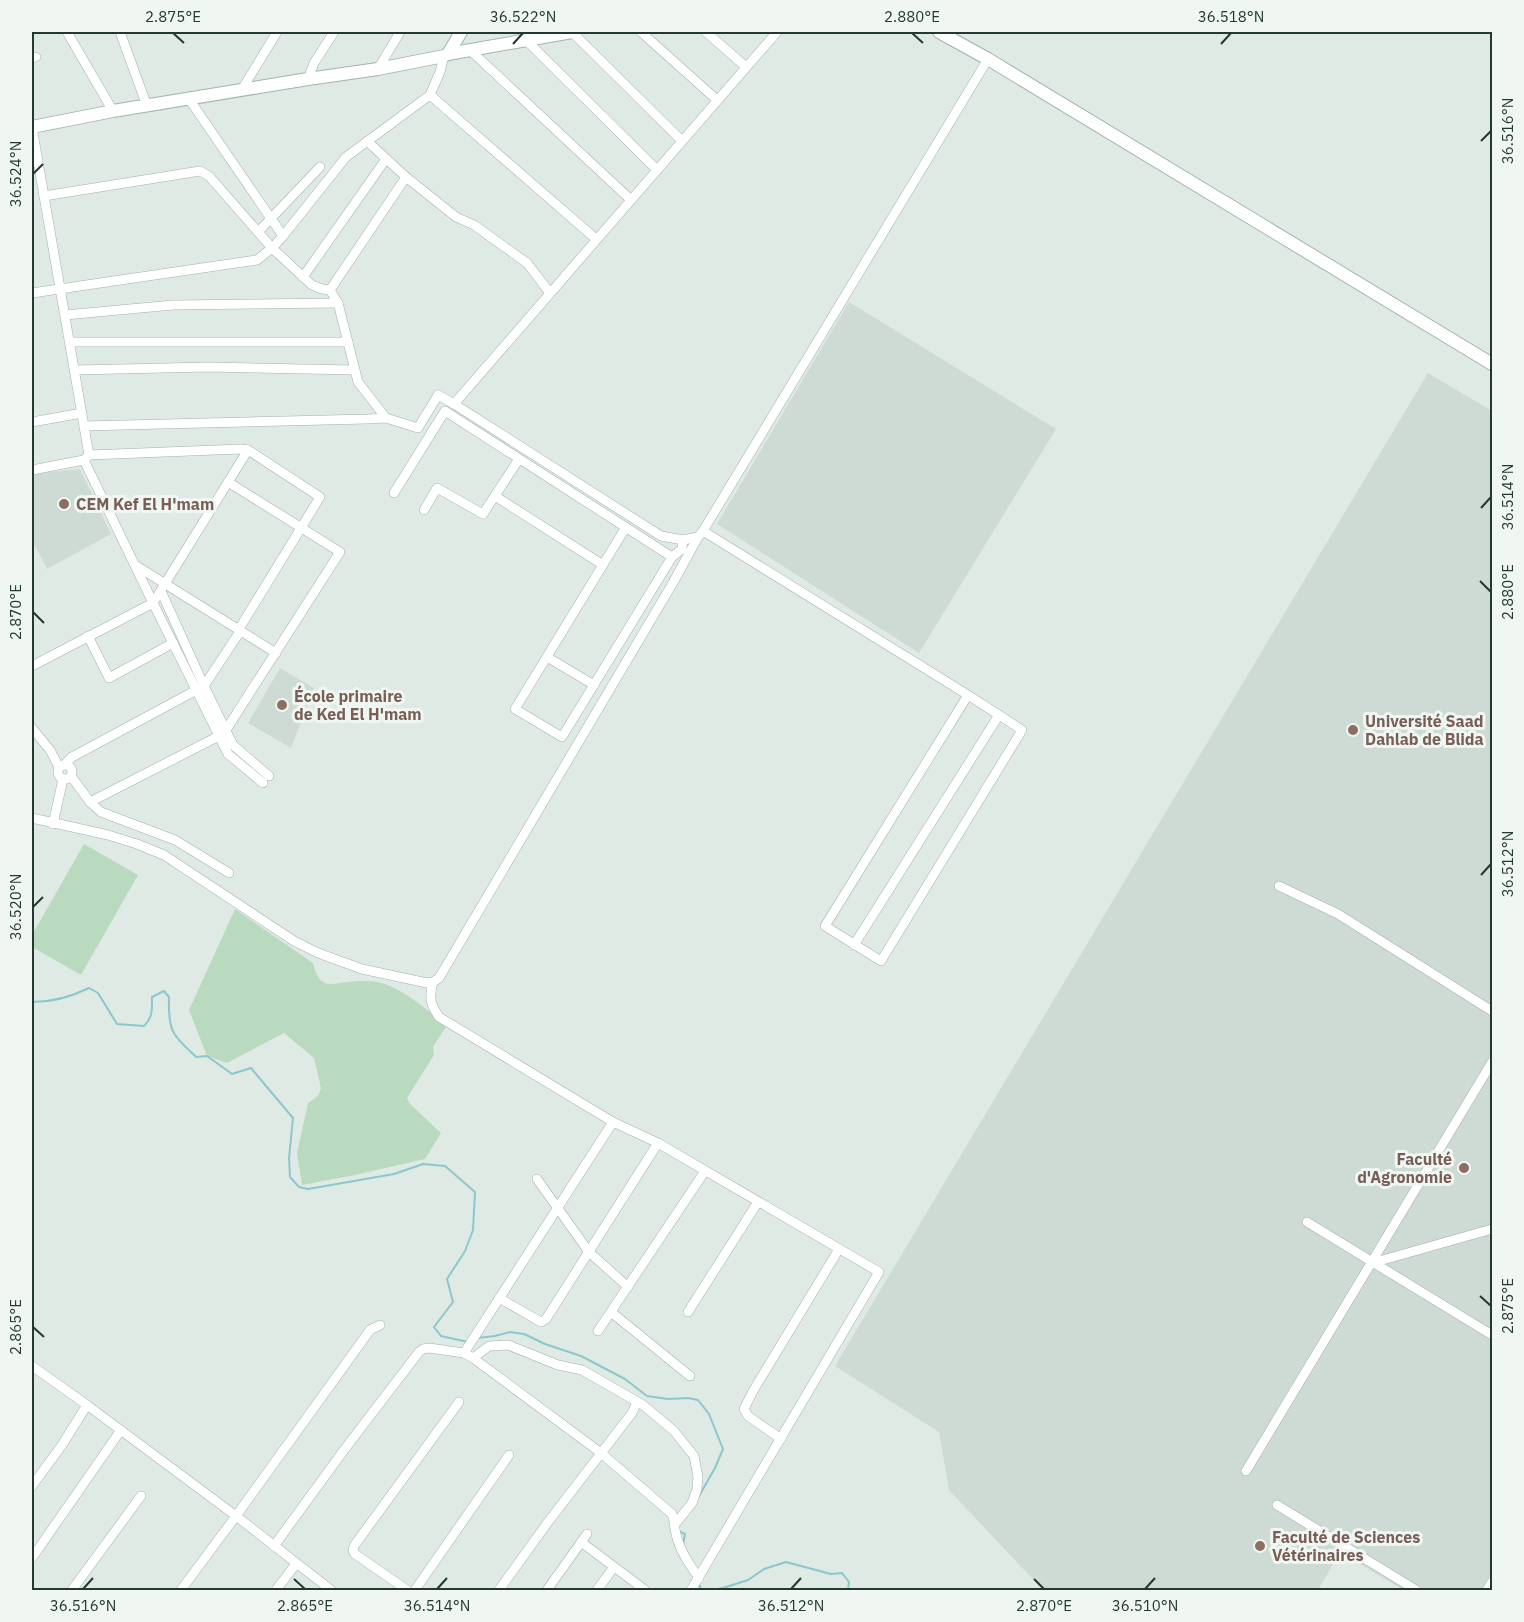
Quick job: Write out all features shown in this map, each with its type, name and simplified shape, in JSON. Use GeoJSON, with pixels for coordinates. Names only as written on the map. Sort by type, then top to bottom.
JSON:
{"type":"FeatureCollection","features":[{"type":"Feature","properties":{"kind":"street"},"geometry":{"type":"LineString","coordinates":[[68,32],[113,111]]}},
{"type":"Feature","properties":{"kind":"street"},"geometry":{"type":"LineString","coordinates":[[120,32],[147,106]]}},
{"type":"Feature","properties":{"kind":"street"},"geometry":{"type":"LineString","coordinates":[[241,91],[277,32]]}},
{"type":"Feature","properties":{"kind":"street"},"geometry":{"type":"LineString","coordinates":[[308,79],[314,63],[334,32]]}},
{"type":"Feature","properties":{"kind":"street"},"geometry":{"type":"LineString","coordinates":[[378,69],[400,32]]}},
{"type":"Feature","properties":{"kind":"street"},"geometry":{"type":"LineString","coordinates":[[32,293],[257,260],[283,236],[346,157],[430,95],[446,55],[461,32]]}},
{"type":"Feature","properties":{"kind":"street"},"geometry":{"type":"LineString","coordinates":[[266,779],[228,754],[223,733],[200,688],[172,643],[87,458],[75,370],[32,127],[113,111],[378,69],[525,39],[572,32],[682,141]]}},
{"type":"Feature","properties":{"kind":"street"},"geometry":{"type":"LineString","coordinates":[[641,32],[717,100]]}},
{"type":"Feature","properties":{"kind":"street"},"geometry":{"type":"LineString","coordinates":[[706,32],[746,67]]}},
{"type":"Feature","properties":{"kind":"street"},"geometry":{"type":"LineString","coordinates":[[454,404],[777,32]]}},
{"type":"Feature","properties":{"kind":"street"},"geometry":{"type":"LineString","coordinates":[[939,32],[988,59],[1492,364]]}},
{"type":"Feature","properties":{"kind":"street"},"geometry":{"type":"LineString","coordinates":[[525,39],[657,170]]}},
{"type":"Feature","properties":{"kind":"street"},"geometry":{"type":"LineString","coordinates":[[470,50],[631,200]]}},
{"type":"Feature","properties":{"kind":"street"},"geometry":{"type":"LineString","coordinates":[[626,527],[515,709],[562,737],[672,557],[700,534],[988,59]]}},
{"type":"Feature","properties":{"kind":"street"},"geometry":{"type":"LineString","coordinates":[[430,95],[596,239]]}},
{"type":"Feature","properties":{"kind":"street"},"geometry":{"type":"LineString","coordinates":[[189,99],[283,236]]}},
{"type":"Feature","properties":{"kind":"street"},"geometry":{"type":"LineString","coordinates":[[367,141],[406,177],[456,217],[474,225],[527,263],[550,292]]}},
{"type":"Feature","properties":{"kind":"street"},"geometry":{"type":"LineString","coordinates":[[303,277],[386,159]]}},
{"type":"Feature","properties":{"kind":"street"},"geometry":{"type":"LineString","coordinates":[[258,232],[320,167]]}},
{"type":"Feature","properties":{"kind":"street"},"geometry":{"type":"LineString","coordinates":[[44,196],[200,171],[209,176],[272,248],[303,277],[312,285],[330,290]]}},
{"type":"Feature","properties":{"kind":"street"},"geometry":{"type":"LineString","coordinates":[[330,290],[406,177]]}},
{"type":"Feature","properties":{"kind":"street"},"geometry":{"type":"LineString","coordinates":[[330,290],[338,303],[358,382],[386,418]]}},
{"type":"Feature","properties":{"kind":"street"},"geometry":{"type":"LineString","coordinates":[[65,315],[173,305],[338,303]]}},
{"type":"Feature","properties":{"kind":"street"},"geometry":{"type":"LineString","coordinates":[[70,342],[348,342]]}},
{"type":"Feature","properties":{"kind":"street"},"geometry":{"type":"LineString","coordinates":[[75,370],[209,367],[355,370]]}},
{"type":"Feature","properties":{"kind":"street"},"geometry":{"type":"LineString","coordinates":[[84,426],[386,418],[418,428],[438,395],[660,536],[684,547]]}},
{"type":"Feature","properties":{"kind":"street"},"geometry":{"type":"LineString","coordinates":[[394,493],[445,411],[672,557]]}},
{"type":"Feature","properties":{"kind":"street"},"geometry":{"type":"LineString","coordinates":[[32,422],[82,413]]}},
{"type":"Feature","properties":{"kind":"street"},"geometry":{"type":"LineString","coordinates":[[32,470],[87,458],[241,449],[248,450],[320,497],[240,630],[200,688],[72,757],[62,766]]}},
{"type":"Feature","properties":{"kind":"street"},"geometry":{"type":"LineString","coordinates":[[32,666],[153,603],[248,450]]}},
{"type":"Feature","properties":{"kind":"street"},"geometry":{"type":"LineString","coordinates":[[424,510],[437,488],[483,514],[519,459]]}},
{"type":"Feature","properties":{"kind":"street"},"geometry":{"type":"LineString","coordinates":[[90,802],[223,733],[340,552],[228,482]]}},
{"type":"Feature","properties":{"kind":"street"},"geometry":{"type":"LineString","coordinates":[[495,496],[603,565]]}},
{"type":"Feature","properties":{"kind":"street"},"geometry":{"type":"LineString","coordinates":[[32,818],[117,838],[164,855],[294,941],[318,954],[362,969],[427,983],[433,982],[439,978],[674,581],[684,547],[700,534]]}},
{"type":"Feature","properties":{"kind":"street"},"geometry":{"type":"LineString","coordinates":[[700,534],[968,695],[1022,730],[881,961],[825,926],[968,695]]}},
{"type":"Feature","properties":{"kind":"street"},"geometry":{"type":"LineString","coordinates":[[135,564],[163,587],[276,653]]}},
{"type":"Feature","properties":{"kind":"street"},"geometry":{"type":"LineString","coordinates":[[163,587],[200,688]]}},
{"type":"Feature","properties":{"kind":"street"},"geometry":{"type":"LineString","coordinates":[[88,636],[109,678],[172,643]]}},
{"type":"Feature","properties":{"kind":"street"},"geometry":{"type":"LineString","coordinates":[[547,657],[594,684]]}},
{"type":"Feature","properties":{"kind":"street"},"geometry":{"type":"LineString","coordinates":[[855,945],[999,715]]}},
{"type":"Feature","properties":{"kind":"street"},"geometry":{"type":"LineString","coordinates":[[32,728],[62,766],[70,768],[72,772],[67,778],[53,824]]}},
{"type":"Feature","properties":{"kind":"street"},"geometry":{"type":"LineString","coordinates":[[67,778],[101,812],[175,840],[229,873]]}},
{"type":"Feature","properties":{"kind":"street"},"geometry":{"type":"LineString","coordinates":[[1279,886],[1338,914],[1492,1011]]}},
{"type":"Feature","properties":{"kind":"street"},"geometry":{"type":"LineString","coordinates":[[433,982],[429,995],[431,1005],[439,1017],[613,1122],[658,1143],[879,1272],[691,1590]]}},
{"type":"Feature","properties":{"kind":"street"},"geometry":{"type":"LineString","coordinates":[[1246,1471],[1492,1062]]}},
{"type":"Feature","properties":{"kind":"street"},"geometry":{"type":"LineString","coordinates":[[464,1353],[613,1122]]}},
{"type":"Feature","properties":{"kind":"street"},"geometry":{"type":"LineString","coordinates":[[499,1298],[541,1322],[544,1321],[658,1143]]}},
{"type":"Feature","properties":{"kind":"street"},"geometry":{"type":"LineString","coordinates":[[598,1331],[705,1171]]}},
{"type":"Feature","properties":{"kind":"street"},"geometry":{"type":"LineString","coordinates":[[537,1179],[589,1252],[628,1287]]}},
{"type":"Feature","properties":{"kind":"street"},"geometry":{"type":"LineString","coordinates":[[688,1312],[758,1202]]}},
{"type":"Feature","properties":{"kind":"street"},"geometry":{"type":"LineString","coordinates":[[1306,1222],[1492,1335]]}},
{"type":"Feature","properties":{"kind":"street"},"geometry":{"type":"LineString","coordinates":[[1372,1263],[1492,1229]]}},
{"type":"Feature","properties":{"kind":"street"},"geometry":{"type":"LineString","coordinates":[[781,1438],[748,1416],[744,1409],[839,1249]]}},
{"type":"Feature","properties":{"kind":"street"},"geometry":{"type":"LineString","coordinates":[[611,1312],[690,1376]]}},
{"type":"Feature","properties":{"kind":"street"},"geometry":{"type":"LineString","coordinates":[[181,1590],[370,1330],[380,1325]]}},
{"type":"Feature","properties":{"kind":"street"},"geometry":{"type":"LineString","coordinates":[[473,1358],[489,1346],[508,1345],[558,1365],[582,1370],[643,1405],[674,1431],[694,1456],[698,1477],[697,1489],[692,1503],[676,1523]]}},
{"type":"Feature","properties":{"kind":"street"},"geometry":{"type":"LineString","coordinates":[[274,1546],[419,1352],[429,1348],[464,1353],[473,1358],[601,1453],[672,1514],[676,1523],[675,1532],[684,1557],[699,1578]]}},
{"type":"Feature","properties":{"kind":"street"},"geometry":{"type":"LineString","coordinates":[[32,1366],[236,1516],[331,1590]]}},
{"type":"Feature","properties":{"kind":"street"},"geometry":{"type":"LineString","coordinates":[[407,1590],[355,1554],[354,1546],[459,1402]]}},
{"type":"Feature","properties":{"kind":"street"},"geometry":{"type":"LineString","coordinates":[[498,1590],[632,1413],[637,1402]]}},
{"type":"Feature","properties":{"kind":"street"},"geometry":{"type":"LineString","coordinates":[[32,1486],[87,1405]]}},
{"type":"Feature","properties":{"kind":"street"},"geometry":{"type":"LineString","coordinates":[[32,1558],[121,1430]]}},
{"type":"Feature","properties":{"kind":"street"},"geometry":{"type":"LineString","coordinates":[[415,1590],[509,1455]]}},
{"type":"Feature","properties":{"kind":"street"},"geometry":{"type":"LineString","coordinates":[[72,1590],[141,1496]]}},
{"type":"Feature","properties":{"kind":"street"},"geometry":{"type":"LineString","coordinates":[[1277,1505],[1416,1590]]}},
{"type":"Feature","properties":{"kind":"street"},"geometry":{"type":"LineString","coordinates":[[547,1590],[588,1534]]}},
{"type":"Feature","properties":{"kind":"street"},"geometry":{"type":"LineString","coordinates":[[581,1542],[645,1590]]}},
{"type":"Feature","properties":{"kind":"street"},"geometry":{"type":"LineString","coordinates":[[276,1590],[296,1564]]}},
{"type":"Feature","properties":{"kind":"street"},"geometry":{"type":"LineString","coordinates":[[597,1590],[614,1567]]}},
{"type":"Feature","properties":{"kind":"street"},"geometry":{"type":"LineString","coordinates":[[387,1590],[394,1582]]}},
{"type":"Feature","properties":{"kind":"street"},"geometry":{"type":"LineString","coordinates":[[1487,1590],[1492,1582]]}},
{"type":"Feature","properties":{"kind":"shaded area"},"geometry":{"type":"Polygon","coordinates":[[[849,302],[1056,429],[919,653],[717,524],[849,302]]]}},
{"type":"Feature","properties":{"kind":"shaded area","name":"Université Saad Dahlab de Blida"},"geometry":{"type":"Polygon","coordinates":[[[1428,373],[1492,411],[1492,1590],[1403,1590],[1340,1552],[1318,1590],[1043,1590],[949,1490],[939,1432],[835,1366],[1428,373]]]}},
{"type":"Feature","properties":{"kind":"shaded area","name":"CEM Kef El H'mam"},"geometry":{"type":"Polygon","coordinates":[[[80,469],[111,534],[47,569],[32,540],[32,474],[80,469]]]}},
{"type":"Feature","properties":{"kind":"shaded area","name":"École primaire de Ked El H'mam"},"geometry":{"type":"Polygon","coordinates":[[[280,668],[314,688],[291,748],[248,723],[280,668]]]}},
{"type":"Feature","properties":{"kind":"green space"},"geometry":{"type":"Polygon","coordinates":[[[84,844],[138,875],[81,975],[32,947],[32,935],[84,844]]]}},
{"type":"Feature","properties":{"kind":"green space"},"geometry":{"type":"Polygon","coordinates":[[[235,909],[313,963],[318,977],[325,983],[366,981],[385,984],[409,997],[447,1025],[433,1047],[434,1055],[407,1098],[409,1103],[441,1133],[425,1159],[302,1185],[297,1153],[308,1103],[318,1096],[321,1088],[314,1058],[284,1033],[227,1063],[207,1056],[189,1010],[235,909]]]}},
{"type":"Feature","properties":{"kind":"waterway"},"geometry":{"type":"LineString","coordinates":[[32,1002],[61,998],[89,988],[98,993],[117,1024],[144,1026],[152,1010],[152,997],[164,991],[169,997],[169,1018],[173,1032],[196,1057],[207,1056],[232,1074],[251,1068],[293,1118],[289,1158],[290,1177],[299,1187],[308,1189],[394,1174],[423,1164],[445,1166],[475,1192],[473,1230],[465,1251],[447,1279],[453,1302],[434,1327],[441,1336],[468,1342]]}},
{"type":"Feature","properties":{"kind":"waterway"},"geometry":{"type":"LineString","coordinates":[[477,1338],[510,1332],[524,1334],[581,1356],[625,1379],[647,1396],[698,1400],[709,1414],[723,1449],[699,1496]]}},
{"type":"Feature","properties":{"kind":"waterway"},"geometry":{"type":"LineString","coordinates":[[678,1531],[685,1534],[683,1545]]}},
{"type":"Feature","properties":{"kind":"waterway"},"geometry":{"type":"LineString","coordinates":[[699,1584],[701,1589],[714,1590],[726,1587],[748,1580],[764,1569],[786,1562],[831,1574],[842,1573],[849,1582],[848,1590]]}},
{"type":"Feature","properties":{"kind":"place","name":"CEM Kef El H'mam"},"geometry":{"type":"Point","coordinates":[64,504]}},
{"type":"Feature","properties":{"kind":"place","name":"École primaire de Ked El H'mam"},"geometry":{"type":"Point","coordinates":[282,705]}},
{"type":"Feature","properties":{"kind":"place","name":"Université Saad Dahlab de Blida"},"geometry":{"type":"Point","coordinates":[1353,730]}},
{"type":"Feature","properties":{"kind":"place","name":"Faculté d'Agronomie"},"geometry":{"type":"Point","coordinates":[1464,1168]}},
{"type":"Feature","properties":{"kind":"place","name":"Faculté de Sciences Vétérinaires"},"geometry":{"type":"Point","coordinates":[1260,1546]}}]}
